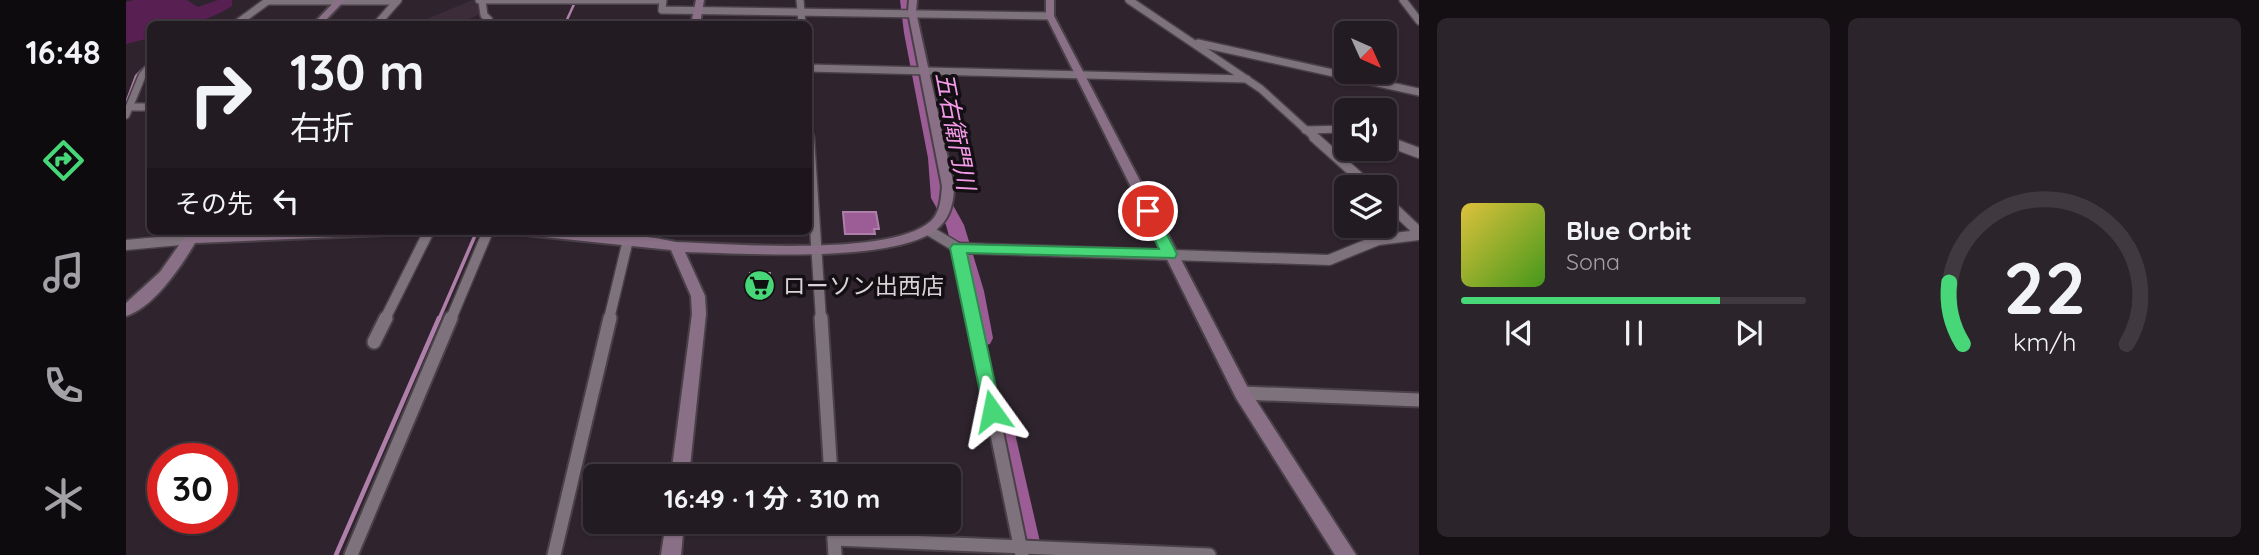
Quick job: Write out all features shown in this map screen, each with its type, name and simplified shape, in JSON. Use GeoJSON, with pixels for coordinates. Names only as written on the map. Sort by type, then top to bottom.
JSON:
{"type":"FeatureCollection","features":[{"type":"Feature","properties":{"kind":"street"},"geometry":{"type":"LineString","coordinates":[[240,21],[269,0],[397,1]]}},
{"type":"Feature","properties":{"kind":"street"},"geometry":{"type":"LineString","coordinates":[[320,21],[340,0]]}},
{"type":"Feature","properties":{"kind":"street"},"geometry":{"type":"LineString","coordinates":[[489,20],[484,15],[481,0],[663,0],[662,9],[699,5],[1051,16]]}},
{"type":"Feature","properties":{"kind":"street"},"geometry":{"type":"LineString","coordinates":[[800,0],[802,21]]}},
{"type":"Feature","properties":{"kind":"street"},"geometry":{"type":"LineString","coordinates":[[571,235],[628,240],[660,237],[676,247],[818,248],[885,245],[909,239],[928,230],[945,212],[948,198],[912,12],[913,0]]}},
{"type":"Feature","properties":{"kind":"street"},"geometry":{"type":"LineString","coordinates":[[1050,0],[1051,16],[1079,75],[1242,393],[1346,555]]}},
{"type":"Feature","properties":{"kind":"street"},"geometry":{"type":"LineString","coordinates":[[1129,0],[1247,79],[1356,175]]}},
{"type":"Feature","properties":{"kind":"street"},"geometry":{"type":"LineString","coordinates":[[1401,0],[1419,21]]}},
{"type":"Feature","properties":{"kind":"street"},"geometry":{"type":"LineString","coordinates":[[380,21],[397,1]]}},
{"type":"Feature","properties":{"kind":"street"},"geometry":{"type":"LineString","coordinates":[[1192,42],[1419,92]]}},
{"type":"Feature","properties":{"kind":"street"},"geometry":{"type":"LineString","coordinates":[[812,68],[1247,79]]}},
{"type":"Feature","properties":{"kind":"street"},"geometry":{"type":"LineString","coordinates":[[126,115],[140,78],[147,70]]}},
{"type":"Feature","properties":{"kind":"street"},"geometry":{"type":"LineString","coordinates":[[131,107],[147,107]]}},
{"type":"Feature","properties":{"kind":"street"},"geometry":{"type":"LineString","coordinates":[[1305,130],[1334,129]]}},
{"type":"Feature","properties":{"kind":"street"},"geometry":{"type":"LineString","coordinates":[[1397,145],[1419,153]]}},
{"type":"Feature","properties":{"kind":"street"},"geometry":{"type":"LineString","coordinates":[[1397,212],[1419,234]]}},
{"type":"Feature","properties":{"kind":"street"},"geometry":{"type":"LineString","coordinates":[[812,213],[818,248],[830,464]]}},
{"type":"Feature","properties":{"kind":"street"},"geometry":{"type":"LineString","coordinates":[[928,230],[958,248],[1329,260],[1378,240],[1419,234]]}},
{"type":"Feature","properties":{"kind":"street"},"geometry":{"type":"LineString","coordinates":[[126,245],[193,235]]}},
{"type":"Feature","properties":{"kind":"street"},"geometry":{"type":"LineString","coordinates":[[126,312],[166,276],[193,235]]}},
{"type":"Feature","properties":{"kind":"street"},"geometry":{"type":"LineString","coordinates":[[374,342],[427,235]]}},
{"type":"Feature","properties":{"kind":"street"},"geometry":{"type":"LineString","coordinates":[[351,555],[486,235]]}},
{"type":"Feature","properties":{"kind":"street"},"geometry":{"type":"LineString","coordinates":[[554,555],[628,240]]}},
{"type":"Feature","properties":{"kind":"street"},"geometry":{"type":"LineString","coordinates":[[676,247],[698,296],[699,314],[681,464]]}},
{"type":"Feature","properties":{"kind":"street"},"geometry":{"type":"LineString","coordinates":[[686,269],[694,256],[708,247]]}},
{"type":"Feature","properties":{"kind":"street"},"geometry":{"type":"LineString","coordinates":[[958,248],[1021,550]]}},
{"type":"Feature","properties":{"kind":"street"},"geometry":{"type":"LineString","coordinates":[[1242,393],[1419,400]]}},
{"type":"Feature","properties":{"kind":"street"},"geometry":{"type":"LineString","coordinates":[[671,555],[674,534]]}},
{"type":"Feature","properties":{"kind":"street"},"geometry":{"type":"LineString","coordinates":[[835,547],[1209,555]]}},
{"type":"Feature","properties":{"kind":"shaded area"},"geometry":{"type":"Polygon","coordinates":[[[187,0],[198,7],[218,0],[232,0],[232,6],[198,21],[147,21],[147,39],[126,44],[126,2],[187,0]]]}},
{"type":"Feature","properties":{"kind":"shaded area"},"geometry":{"type":"Polygon","coordinates":[[[472,0],[478,1],[482,13],[465,21],[422,21],[472,0]]]}},
{"type":"Feature","properties":{"kind":"shaded area"},"geometry":{"type":"Polygon","coordinates":[[[843,212],[876,212],[879,229],[874,229],[875,234],[845,234],[843,212]]]}},
{"type":"Feature","properties":{"kind":"building","name":"ローソン出西店"},"geometry":{"type":"Polygon","coordinates":[[[750,273],[770,273],[770,290],[750,290],[750,273]]]}},
{"type":"Feature","properties":{"kind":"waterway","name":"五右衛門川"},"geometry":{"type":"LineString","coordinates":[[906,0],[910,33],[936,158],[940,198],[955,225],[974,291],[983,338]]}},
{"type":"Feature","properties":{"kind":"waterway"},"geometry":{"type":"LineString","coordinates":[[566,21],[575,2]]}},
{"type":"Feature","properties":{"kind":"waterway"},"geometry":{"type":"LineString","coordinates":[[126,103],[136,76],[147,65]]}},
{"type":"Feature","properties":{"kind":"waterway"},"geometry":{"type":"LineString","coordinates":[[439,319],[475,235]]}},
{"type":"Feature","properties":{"kind":"waterway"},"geometry":{"type":"LineString","coordinates":[[336,555],[439,318]]}},
{"type":"Feature","properties":{"kind":"waterway","name":"五右衛門川"},"geometry":{"type":"LineString","coordinates":[[1000,416],[1030,555]]}},
{"type":"Feature","properties":{"kind":"place","name":"ローソン出西店"},"geometry":{"type":"Point","coordinates":[760,286]}},
{"type":"Feature","properties":{"kind":"route"},"geometry":{"type":"LineString","coordinates":[[992,411],[958,248],[1170,254],[1148,211]]}}]}
